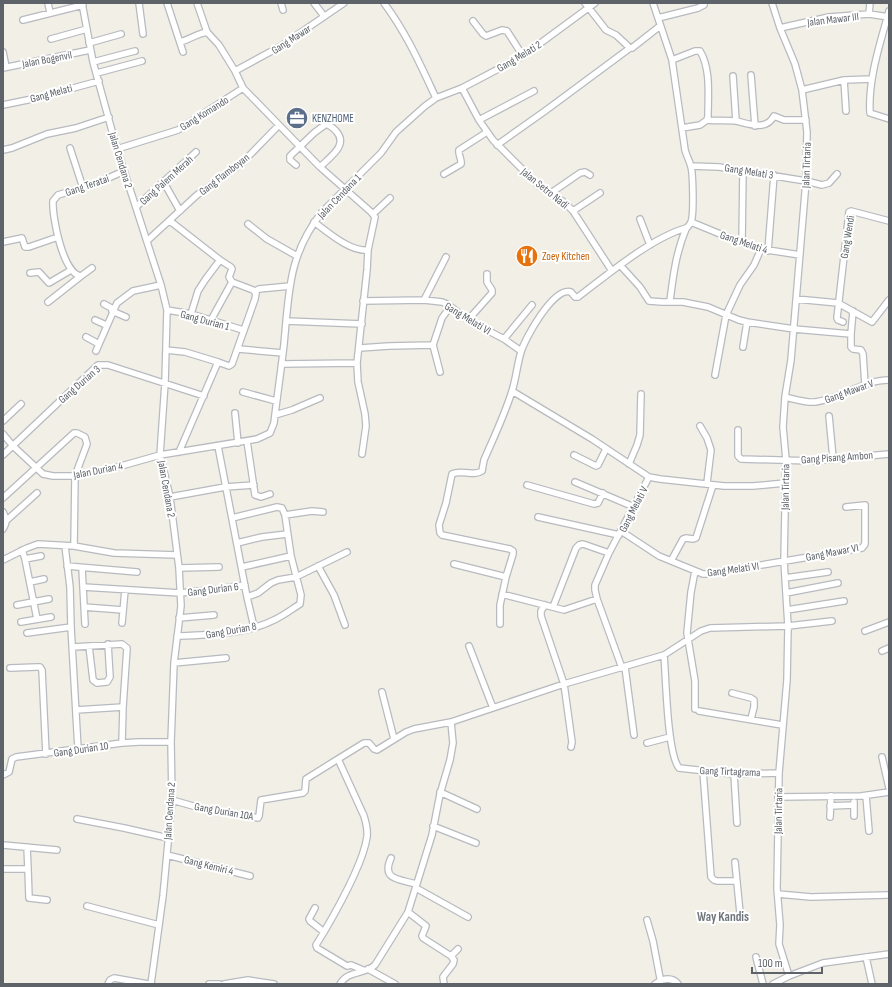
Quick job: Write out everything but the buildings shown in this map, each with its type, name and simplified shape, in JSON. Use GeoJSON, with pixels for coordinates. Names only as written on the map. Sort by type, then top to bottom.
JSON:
{"type":"FeatureCollection","features":[{"type":"Feature","properties":{"kind":"street"},"geometry":{"type":"LineString","coordinates":[[48,3],[50,13]]}},
{"type":"Feature","properties":{"kind":"street"},"geometry":{"type":"LineString","coordinates":[[139,3],[143,34]]}},
{"type":"Feature","properties":{"kind":"street"},"geometry":{"type":"LineString","coordinates":[[167,3],[183,52]]}},
{"type":"Feature","properties":{"kind":"street"},"geometry":{"type":"LineString","coordinates":[[197,3],[207,32],[218,45],[235,71],[243,88],[320,167],[374,214],[375,220],[368,250],[360,348],[357,363],[358,382],[366,426],[362,454]]}},
{"type":"Feature","properties":{"kind":"street"},"geometry":{"type":"LineString","coordinates":[[281,3],[283,10]]}},
{"type":"Feature","properties":{"kind":"street"},"geometry":{"type":"LineString","coordinates":[[314,3],[324,16]]}},
{"type":"Feature","properties":{"kind":"street","name":"Gang Mawar"},"geometry":{"type":"LineString","coordinates":[[235,71],[281,46],[344,3]]}},
{"type":"Feature","properties":{"kind":"street"},"geometry":{"type":"LineString","coordinates":[[384,3],[408,38],[436,98]]}},
{"type":"Feature","properties":{"kind":"street","name":"Gang Melati 2"},"geometry":{"type":"LineString","coordinates":[[436,98],[462,88],[523,56],[587,5],[595,3]]}},
{"type":"Feature","properties":{"kind":"street"},"geometry":{"type":"LineString","coordinates":[[653,3],[672,60],[682,128],[688,161],[691,166],[693,188],[691,222],[686,228],[673,274],[670,301]]}},
{"type":"Feature","properties":{"kind":"street"},"geometry":{"type":"LineString","coordinates":[[658,18],[698,8],[704,5],[704,3]]}},
{"type":"Feature","properties":{"kind":"street","name":"Jalan Tirtaria"},"geometry":{"type":"LineString","coordinates":[[772,3],[780,28],[795,64],[802,90],[807,132],[806,181],[792,360],[785,397],[782,427],[786,460],[784,561],[788,626],[787,680],[782,725],[778,797],[778,894],[780,925],[779,944],[788,976]]}},
{"type":"Feature","properties":{"kind":"street"},"geometry":{"type":"LineString","coordinates":[[869,14],[870,3]]}},
{"type":"Feature","properties":{"kind":"street"},"geometry":{"type":"LineString","coordinates":[[22,20],[82,4]]}},
{"type":"Feature","properties":{"kind":"street","name":"Jalan Cendana 2"},"geometry":{"type":"LineString","coordinates":[[82,4],[93,62],[117,149],[161,285],[166,310],[165,383],[160,454],[170,497],[179,568],[181,606],[174,663],[171,742],[172,800],[159,925],[150,984]]}},
{"type":"Feature","properties":{"kind":"street"},"geometry":{"type":"LineString","coordinates":[[587,5],[606,30],[616,35],[630,48]]}},
{"type":"Feature","properties":{"kind":"street","name":"Jalan Mawar III"},"geometry":{"type":"LineString","coordinates":[[780,28],[829,17],[869,14],[888,15]]}},
{"type":"Feature","properties":{"kind":"street"},"geometry":{"type":"LineString","coordinates":[[888,15],[872,79],[869,98],[870,113],[889,119]]}},
{"type":"Feature","properties":{"kind":"street"},"geometry":{"type":"LineString","coordinates":[[472,21],[482,34],[486,36],[502,30],[507,31],[523,56]]}},
{"type":"Feature","properties":{"kind":"street"},"geometry":{"type":"LineString","coordinates":[[497,145],[545,112],[660,26]]}},
{"type":"Feature","properties":{"kind":"street"},"geometry":{"type":"LineString","coordinates":[[51,39],[87,29]]}},
{"type":"Feature","properties":{"kind":"street"},"geometry":{"type":"LineString","coordinates":[[180,42],[188,40],[197,34],[207,32]]}},
{"type":"Feature","properties":{"kind":"street"},"geometry":{"type":"LineString","coordinates":[[89,43],[121,34]]}},
{"type":"Feature","properties":{"kind":"street","name":"Jalan Bogenvil"},"geometry":{"type":"LineString","coordinates":[[5,67],[90,50]]}},
{"type":"Feature","properties":{"kind":"street"},"geometry":{"type":"LineString","coordinates":[[93,62],[134,51]]}},
{"type":"Feature","properties":{"kind":"street"},"geometry":{"type":"LineString","coordinates":[[672,60],[695,51],[700,51],[704,60],[707,77],[707,120]]}},
{"type":"Feature","properties":{"kind":"street"},"geometry":{"type":"LineString","coordinates":[[3,52],[5,67]]}},
{"type":"Feature","properties":{"kind":"street"},"geometry":{"type":"LineString","coordinates":[[97,73],[142,61]]}},
{"type":"Feature","properties":{"kind":"street"},"geometry":{"type":"LineString","coordinates":[[751,75],[755,126]]}},
{"type":"Feature","properties":{"kind":"street"},"geometry":{"type":"LineString","coordinates":[[733,76],[736,121]]}},
{"type":"Feature","properties":{"kind":"street"},"geometry":{"type":"LineString","coordinates":[[802,90],[844,80],[872,79]]}},
{"type":"Feature","properties":{"kind":"street"},"geometry":{"type":"LineString","coordinates":[[844,80],[846,111]]}},
{"type":"Feature","properties":{"kind":"street","name":"Gang Melati"},"geometry":{"type":"LineString","coordinates":[[3,105],[36,98],[99,81]]}},
{"type":"Feature","properties":{"kind":"street","name":"Gang Komando"},"geometry":{"type":"LineString","coordinates":[[117,149],[178,130],[243,88]]}},
{"type":"Feature","properties":{"kind":"street","name":"Jalan Setro Nadi"},"geometry":{"type":"LineString","coordinates":[[462,88],[479,120],[497,145],[539,186],[564,202],[574,211],[612,271]]}},
{"type":"Feature","properties":{"kind":"street"},"geometry":{"type":"LineString","coordinates":[[479,120],[534,91]]}},
{"type":"Feature","properties":{"kind":"street","name":"Jalan Cendana 1"},"geometry":{"type":"LineString","coordinates":[[160,454],[238,443],[270,434],[275,415],[282,364],[290,286],[297,256],[314,222],[322,212],[381,153],[396,132],[413,115],[436,98]]}},
{"type":"Feature","properties":{"kind":"street"},"geometry":{"type":"LineString","coordinates":[[682,128],[700,125],[707,120],[736,121],[755,126],[768,123],[774,116],[784,120],[806,120]]}},
{"type":"Feature","properties":{"kind":"street"},"geometry":{"type":"LineString","coordinates":[[3,150],[47,134],[76,128],[109,117]]}},
{"type":"Feature","properties":{"kind":"street"},"geometry":{"type":"LineString","coordinates":[[296,165],[290,158],[314,133],[328,124],[336,130],[341,136],[342,140],[340,145],[320,167]]}},
{"type":"Feature","properties":{"kind":"street","name":"Gang Flamboyan"},"geometry":{"type":"LineString","coordinates":[[147,241],[212,183],[242,163],[279,125]]}},
{"type":"Feature","properties":{"kind":"street"},"geometry":{"type":"LineString","coordinates":[[444,174],[460,164],[461,161],[458,153],[459,150],[487,132]]}},
{"type":"Feature","properties":{"kind":"street"},"geometry":{"type":"LineString","coordinates":[[70,148],[82,188]]}},
{"type":"Feature","properties":{"kind":"street","name":"Gang Palem Merah"},"geometry":{"type":"LineString","coordinates":[[136,207],[196,152]]}},
{"type":"Feature","properties":{"kind":"street","name":"Gang Melati 3"},"geometry":{"type":"LineString","coordinates":[[691,166],[712,166],[743,170],[822,185],[829,183],[837,174]]}},
{"type":"Feature","properties":{"kind":"street"},"geometry":{"type":"LineString","coordinates":[[742,243],[743,170]]}},
{"type":"Feature","properties":{"kind":"street","name":"Gang Teratai"},"geometry":{"type":"LineString","coordinates":[[71,270],[63,253],[58,236],[53,201],[58,195],[95,184],[124,171]]}},
{"type":"Feature","properties":{"kind":"street"},"geometry":{"type":"LineString","coordinates":[[551,193],[580,173],[585,172],[590,176]]}},
{"type":"Feature","properties":{"kind":"street"},"geometry":{"type":"LineString","coordinates":[[768,251],[774,175]]}},
{"type":"Feature","properties":{"kind":"street"},"geometry":{"type":"LineString","coordinates":[[163,181],[180,211]]}},
{"type":"Feature","properties":{"kind":"street"},"geometry":{"type":"LineString","coordinates":[[574,211],[600,193]]}},
{"type":"Feature","properties":{"kind":"street"},"geometry":{"type":"LineString","coordinates":[[374,214],[390,198]]}},
{"type":"Feature","properties":{"kind":"street","name":"Gang Wendi"},"geometry":{"type":"LineString","coordinates":[[838,303],[849,212],[851,211],[889,221]]}},
{"type":"Feature","properties":{"kind":"street"},"geometry":{"type":"LineString","coordinates":[[640,219],[650,245]]}},
{"type":"Feature","properties":{"kind":"street"},"geometry":{"type":"LineString","coordinates":[[170,221],[231,267],[232,269],[229,277],[232,282],[255,291],[259,289],[290,286]]}},
{"type":"Feature","properties":{"kind":"street"},"geometry":{"type":"LineString","coordinates":[[314,222],[351,247],[362,251],[368,250]]}},
{"type":"Feature","properties":{"kind":"street","name":"Gang Melati 4"},"geometry":{"type":"LineString","coordinates":[[691,222],[742,243],[761,249],[800,255]]}},
{"type":"Feature","properties":{"kind":"street"},"geometry":{"type":"LineString","coordinates":[[248,224],[267,239],[297,256]]}},
{"type":"Feature","properties":{"kind":"street"},"geometry":{"type":"LineString","coordinates":[[500,624],[500,605],[502,594],[513,554],[511,549],[442,535],[440,533],[439,525],[446,503],[452,474],[459,472],[477,473],[482,471],[484,460],[512,391],[521,351],[530,332],[548,304],[556,296],[568,291],[575,297],[578,297],[620,265],[650,245],[672,232],[686,228]]}},
{"type":"Feature","properties":{"kind":"street"},"geometry":{"type":"LineString","coordinates":[[3,242],[22,238],[25,246],[29,247],[58,236]]}},
{"type":"Feature","properties":{"kind":"street"},"geometry":{"type":"LineString","coordinates":[[715,375],[726,315],[740,285],[754,265],[761,249]]}},
{"type":"Feature","properties":{"kind":"street"},"geometry":{"type":"LineString","coordinates":[[424,300],[446,257]]}},
{"type":"Feature","properties":{"kind":"street"},"geometry":{"type":"LineString","coordinates":[[191,314],[198,291],[220,260]]}},
{"type":"Feature","properties":{"kind":"street"},"geometry":{"type":"LineString","coordinates":[[620,265],[640,287],[649,301],[670,301],[694,304],[708,307],[747,322],[794,329],[850,334]]}},
{"type":"Feature","properties":{"kind":"street"},"geometry":{"type":"LineString","coordinates":[[48,302],[92,268]]}},
{"type":"Feature","properties":{"kind":"street"},"geometry":{"type":"LineString","coordinates":[[30,273],[39,272],[47,282],[51,283],[71,270],[76,275],[81,276]]}},
{"type":"Feature","properties":{"kind":"street"},"geometry":{"type":"LineString","coordinates":[[468,320],[492,293],[492,290],[487,284],[487,274]]}},
{"type":"Feature","properties":{"kind":"street"},"geometry":{"type":"LineString","coordinates":[[211,320],[232,282]]}},
{"type":"Feature","properties":{"kind":"street"},"geometry":{"type":"LineString","coordinates":[[96,351],[116,303],[133,291],[161,285]]}},
{"type":"Feature","properties":{"kind":"street"},"geometry":{"type":"LineString","coordinates":[[166,350],[185,352],[231,366],[255,299],[255,291]]}},
{"type":"Feature","properties":{"kind":"street"},"geometry":{"type":"LineString","coordinates":[[796,298],[838,303],[872,322],[889,300]]}},
{"type":"Feature","properties":{"kind":"street","name":"Gang Melati VI"},"geometry":{"type":"LineString","coordinates":[[363,301],[424,300],[442,302],[468,320],[504,339],[521,351]]}},
{"type":"Feature","properties":{"kind":"street"},"geometry":{"type":"LineString","coordinates":[[838,303],[837,318],[843,322]]}},
{"type":"Feature","properties":{"kind":"street"},"geometry":{"type":"LineString","coordinates":[[104,304],[126,317]]}},
{"type":"Feature","properties":{"kind":"street"},"geometry":{"type":"LineString","coordinates":[[504,339],[532,305]]}},
{"type":"Feature","properties":{"kind":"street"},"geometry":{"type":"LineString","coordinates":[[440,372],[433,345],[442,318],[450,307]]}},
{"type":"Feature","properties":{"kind":"street","name":"Gang Durian 1"},"geometry":{"type":"LineString","coordinates":[[166,310],[191,314],[243,330]]}},
{"type":"Feature","properties":{"kind":"street"},"geometry":{"type":"LineString","coordinates":[[853,311],[850,334],[851,347],[853,349],[861,350],[863,354],[865,385]]}},
{"type":"Feature","properties":{"kind":"street"},"geometry":{"type":"LineString","coordinates":[[95,320],[106,325]]}},
{"type":"Feature","properties":{"kind":"street"},"geometry":{"type":"LineString","coordinates":[[286,321],[362,324]]}},
{"type":"Feature","properties":{"kind":"street"},"geometry":{"type":"LineString","coordinates":[[743,347],[747,322]]}},
{"type":"Feature","properties":{"kind":"street"},"geometry":{"type":"LineString","coordinates":[[86,337],[99,344]]}},
{"type":"Feature","properties":{"kind":"street"},"geometry":{"type":"LineString","coordinates":[[360,348],[433,345]]}},
{"type":"Feature","properties":{"kind":"street"},"geometry":{"type":"LineString","coordinates":[[238,349],[283,354]]}},
{"type":"Feature","properties":{"kind":"street"},"geometry":{"type":"LineString","coordinates":[[180,452],[218,362]]}},
{"type":"Feature","properties":{"kind":"street"},"geometry":{"type":"LineString","coordinates":[[282,364],[357,363]]}},
{"type":"Feature","properties":{"kind":"street","name":"Gang Durian 3"},"geometry":{"type":"LineString","coordinates":[[13,446],[98,365],[108,365],[204,396]]}},
{"type":"Feature","properties":{"kind":"street","name":"Gang Mawar V"},"geometry":{"type":"LineString","coordinates":[[785,397],[814,402],[878,380],[889,380]]}},
{"type":"Feature","properties":{"kind":"street"},"geometry":{"type":"LineString","coordinates":[[512,391],[649,477]]}},
{"type":"Feature","properties":{"kind":"street"},"geometry":{"type":"LineString","coordinates":[[243,392],[276,401]]}},
{"type":"Feature","properties":{"kind":"street"},"geometry":{"type":"LineString","coordinates":[[629,464],[640,435],[641,394]]}},
{"type":"Feature","properties":{"kind":"street"},"geometry":{"type":"LineString","coordinates":[[275,415],[320,398]]}},
{"type":"Feature","properties":{"kind":"street"},"geometry":{"type":"LineString","coordinates":[[3,421],[20,404]]}},
{"type":"Feature","properties":{"kind":"street"},"geometry":{"type":"LineString","coordinates":[[235,413],[238,443]]}},
{"type":"Feature","properties":{"kind":"street"},"geometry":{"type":"LineString","coordinates":[[829,416],[833,458]]}},
{"type":"Feature","properties":{"kind":"street"},"geometry":{"type":"LineString","coordinates":[[700,426],[707,438],[711,450],[707,483]]}},
{"type":"Feature","properties":{"kind":"street","name":"Gang Pisang Ambon"},"geometry":{"type":"LineString","coordinates":[[738,430],[738,456],[741,459],[806,461],[889,454]]}},
{"type":"Feature","properties":{"kind":"street"},"geometry":{"type":"LineString","coordinates":[[3,498],[72,435],[77,433],[85,437],[87,444],[75,476],[74,546]]}},
{"type":"Feature","properties":{"kind":"street","name":"Jalan Durian 4"},"geometry":{"type":"LineString","coordinates":[[3,434],[36,469],[47,476],[75,476],[107,470],[160,454]]}},
{"type":"Feature","properties":{"kind":"street"},"geometry":{"type":"LineString","coordinates":[[247,441],[255,495],[257,497],[270,494]]}},
{"type":"Feature","properties":{"kind":"street"},"geometry":{"type":"LineString","coordinates":[[3,455],[13,446]]}},
{"type":"Feature","properties":{"kind":"street"},"geometry":{"type":"LineString","coordinates":[[218,446],[225,488],[254,627]]}},
{"type":"Feature","properties":{"kind":"street"},"geometry":{"type":"LineString","coordinates":[[574,455],[596,466],[598,465],[606,449]]}},
{"type":"Feature","properties":{"kind":"street","name":"Gang Melati V"},"geometry":{"type":"LineString","coordinates":[[634,735],[624,667],[594,590],[609,553],[649,477],[707,483],[713,485],[753,486],[785,483]]}},
{"type":"Feature","properties":{"kind":"street"},"geometry":{"type":"LineString","coordinates":[[574,482],[634,507]]}},
{"type":"Feature","properties":{"kind":"street"},"geometry":{"type":"LineString","coordinates":[[170,497],[254,485]]}},
{"type":"Feature","properties":{"kind":"street"},"geometry":{"type":"LineString","coordinates":[[527,485],[594,504],[598,503],[603,493]]}},
{"type":"Feature","properties":{"kind":"street"},"geometry":{"type":"LineString","coordinates":[[671,561],[683,539],[696,538],[713,485]]}},
{"type":"Feature","properties":{"kind":"street"},"geometry":{"type":"LineString","coordinates":[[3,530],[7,520],[37,493]]}},
{"type":"Feature","properties":{"kind":"street","name":"Gang Mawar VI"},"geometry":{"type":"LineString","coordinates":[[784,561],[862,548],[865,544],[866,505],[846,507]]}},
{"type":"Feature","properties":{"kind":"street"},"geometry":{"type":"LineString","coordinates":[[232,518],[278,506],[282,508],[285,515],[287,534],[296,578]]}},
{"type":"Feature","properties":{"kind":"street"},"geometry":{"type":"LineString","coordinates":[[285,515],[312,511],[323,512]]}},
{"type":"Feature","properties":{"kind":"street"},"geometry":{"type":"LineString","coordinates":[[3,512],[7,520]]}},
{"type":"Feature","properties":{"kind":"street"},"geometry":{"type":"LineString","coordinates":[[538,517],[620,533]]}},
{"type":"Feature","properties":{"kind":"street","name":"Gang Melati VI"},"geometry":{"type":"LineString","coordinates":[[620,533],[659,556],[703,574],[784,561]]}},
{"type":"Feature","properties":{"kind":"street"},"geometry":{"type":"LineString","coordinates":[[237,543],[262,537],[287,534]]}},
{"type":"Feature","properties":{"kind":"street"},"geometry":{"type":"LineString","coordinates":[[3,560],[38,544],[74,546],[114,553],[177,555]]}},
{"type":"Feature","properties":{"kind":"street"},"geometry":{"type":"LineString","coordinates":[[553,607],[578,545],[582,544],[609,553]]}},
{"type":"Feature","properties":{"kind":"street"},"geometry":{"type":"LineString","coordinates":[[65,546],[70,587],[78,749]]}},
{"type":"Feature","properties":{"kind":"street"},"geometry":{"type":"LineString","coordinates":[[22,550],[37,619]]}},
{"type":"Feature","properties":{"kind":"street"},"geometry":{"type":"LineString","coordinates":[[247,597],[258,593],[271,583],[278,580],[296,578],[347,552]]}},
{"type":"Feature","properties":{"kind":"street"},"geometry":{"type":"LineString","coordinates":[[25,559],[42,556]]}},
{"type":"Feature","properties":{"kind":"street"},"geometry":{"type":"LineString","coordinates":[[242,567],[291,556]]}},
{"type":"Feature","properties":{"kind":"street"},"geometry":{"type":"LineString","coordinates":[[454,564],[506,577]]}},
{"type":"Feature","properties":{"kind":"street"},"geometry":{"type":"LineString","coordinates":[[68,566],[137,572]]}},
{"type":"Feature","properties":{"kind":"street"},"geometry":{"type":"LineString","coordinates":[[318,566],[334,595],[345,625]]}},
{"type":"Feature","properties":{"kind":"street"},"geometry":{"type":"LineString","coordinates":[[179,568],[219,567]]}},
{"type":"Feature","properties":{"kind":"street"},"geometry":{"type":"LineString","coordinates":[[82,568],[85,624]]}},
{"type":"Feature","properties":{"kind":"street"},"geometry":{"type":"LineString","coordinates":[[695,571],[688,614],[687,633],[695,681],[697,710],[782,725]]}},
{"type":"Feature","properties":{"kind":"street"},"geometry":{"type":"LineString","coordinates":[[785,578],[828,572]]}},
{"type":"Feature","properties":{"kind":"street","name":"Gang Durian 8"},"geometry":{"type":"LineString","coordinates":[[177,636],[202,635],[246,629],[274,621],[300,604],[301,595],[296,578]]}},
{"type":"Feature","properties":{"kind":"street"},"geometry":{"type":"LineString","coordinates":[[30,582],[44,579]]}},
{"type":"Feature","properties":{"kind":"street"},"geometry":{"type":"LineString","coordinates":[[786,593],[838,584]]}},
{"type":"Feature","properties":{"kind":"street","name":"Gang Durian 6"},"geometry":{"type":"LineString","coordinates":[[83,587],[180,593],[245,585]]}},
{"type":"Feature","properties":{"kind":"street"},"geometry":{"type":"LineString","coordinates":[[122,623],[125,590]]}},
{"type":"Feature","properties":{"kind":"street"},"geometry":{"type":"LineString","coordinates":[[502,594],[564,610],[568,610],[597,599]]}},
{"type":"Feature","properties":{"kind":"street"},"geometry":{"type":"LineString","coordinates":[[17,605],[49,599]]}},
{"type":"Feature","properties":{"kind":"street"},"geometry":{"type":"LineString","coordinates":[[787,610],[844,600]]}},
{"type":"Feature","properties":{"kind":"street"},"geometry":{"type":"LineString","coordinates":[[545,606],[541,611],[541,616],[564,684],[572,742],[571,747]]}},
{"type":"Feature","properties":{"kind":"street"},"geometry":{"type":"LineString","coordinates":[[84,607],[123,610]]}},
{"type":"Feature","properties":{"kind":"street"},"geometry":{"type":"LineString","coordinates":[[179,618],[214,615]]}},
{"type":"Feature","properties":{"kind":"street"},"geometry":{"type":"LineString","coordinates":[[21,622],[51,617]]}},
{"type":"Feature","properties":{"kind":"street"},"geometry":{"type":"LineString","coordinates":[[395,984],[366,970],[352,965],[347,966],[318,950],[316,945],[359,863],[367,837],[367,826],[364,816],[338,759],[364,743],[369,743],[374,749],[377,750],[414,729],[451,722],[564,684],[664,655],[701,631],[718,627],[788,626],[832,621]]}},
{"type":"Feature","properties":{"kind":"street"},"geometry":{"type":"LineString","coordinates":[[865,631],[889,622]]}},
{"type":"Feature","properties":{"kind":"street"},"geometry":{"type":"LineString","coordinates":[[27,633],[71,627]]}},
{"type":"Feature","properties":{"kind":"street"},"geometry":{"type":"LineString","coordinates":[[89,646],[93,680],[97,683],[107,682],[110,677],[108,644]]}},
{"type":"Feature","properties":{"kind":"street"},"geometry":{"type":"LineString","coordinates":[[73,647],[122,644],[127,648],[122,743]]}},
{"type":"Feature","properties":{"kind":"street"},"geometry":{"type":"LineString","coordinates":[[469,646],[493,708]]}},
{"type":"Feature","properties":{"kind":"street"},"geometry":{"type":"LineString","coordinates":[[882,651],[889,648]]}},
{"type":"Feature","properties":{"kind":"street"},"geometry":{"type":"LineString","coordinates":[[647,743],[670,737],[664,655]]}},
{"type":"Feature","properties":{"kind":"street"},"geometry":{"type":"LineString","coordinates":[[174,663],[226,658]]}},
{"type":"Feature","properties":{"kind":"street"},"geometry":{"type":"LineString","coordinates":[[10,668],[40,667],[42,670],[46,754]]}},
{"type":"Feature","properties":{"kind":"street"},"geometry":{"type":"LineString","coordinates":[[382,692],[394,739]]}},
{"type":"Feature","properties":{"kind":"street"},"geometry":{"type":"LineString","coordinates":[[732,693],[754,700],[751,720]]}},
{"type":"Feature","properties":{"kind":"street"},"geometry":{"type":"LineString","coordinates":[[76,710],[123,707]]}},
{"type":"Feature","properties":{"kind":"street"},"geometry":{"type":"LineString","coordinates":[[340,984],[348,975],[366,970],[374,965],[384,952],[408,912],[434,826],[440,792],[450,760],[453,744],[451,722]]}},
{"type":"Feature","properties":{"kind":"street","name":"Gang Tirtagrama"},"geometry":{"type":"LineString","coordinates":[[670,737],[676,764],[679,768],[734,774],[779,773]]}},
{"type":"Feature","properties":{"kind":"street","name":"Gang Durian 10"},"geometry":{"type":"LineString","coordinates":[[3,776],[9,772],[12,759],[16,757],[122,743],[171,742]]}},
{"type":"Feature","properties":{"kind":"street"},"geometry":{"type":"LineString","coordinates":[[882,757],[889,788]]}},
{"type":"Feature","properties":{"kind":"street","name":"Gang Durian 10A"},"geometry":{"type":"LineString","coordinates":[[172,800],[200,808],[258,818],[261,800],[303,793],[305,791],[306,779],[338,759]]}},
{"type":"Feature","properties":{"kind":"street"},"geometry":{"type":"LineString","coordinates":[[703,771],[712,879],[726,882],[736,881]]}},
{"type":"Feature","properties":{"kind":"street"},"geometry":{"type":"LineString","coordinates":[[734,774],[737,823]]}},
{"type":"Feature","properties":{"kind":"street"},"geometry":{"type":"LineString","coordinates":[[440,792],[477,809]]}},
{"type":"Feature","properties":{"kind":"street"},"geometry":{"type":"LineString","coordinates":[[778,797],[866,796],[889,792]]}},
{"type":"Feature","properties":{"kind":"street"},"geometry":{"type":"LineString","coordinates":[[830,817],[831,796]]}},
{"type":"Feature","properties":{"kind":"street"},"geometry":{"type":"LineString","coordinates":[[854,796],[854,816]]}},
{"type":"Feature","properties":{"kind":"street"},"geometry":{"type":"LineString","coordinates":[[866,796],[869,831]]}},
{"type":"Feature","properties":{"kind":"street"},"geometry":{"type":"LineString","coordinates":[[830,806],[854,805]]}},
{"type":"Feature","properties":{"kind":"street"},"geometry":{"type":"LineString","coordinates":[[77,819],[168,838]]}},
{"type":"Feature","properties":{"kind":"street"},"geometry":{"type":"LineString","coordinates":[[434,826],[476,843]]}},
{"type":"Feature","properties":{"kind":"street"},"geometry":{"type":"LineString","coordinates":[[3,845],[57,850]]}},
{"type":"Feature","properties":{"kind":"street"},"geometry":{"type":"LineString","coordinates":[[27,847],[29,898],[47,900]]}},
{"type":"Feature","properties":{"kind":"street","name":"Gang Kemiri 4"},"geometry":{"type":"LineString","coordinates":[[167,855],[250,876]]}},
{"type":"Feature","properties":{"kind":"street"},"geometry":{"type":"LineString","coordinates":[[391,858],[388,864],[389,874],[395,878],[416,886],[468,917]]}},
{"type":"Feature","properties":{"kind":"street"},"geometry":{"type":"LineString","coordinates":[[735,862],[740,913]]}},
{"type":"Feature","properties":{"kind":"street"},"geometry":{"type":"LineString","coordinates":[[3,869],[28,869]]}},
{"type":"Feature","properties":{"kind":"street"},"geometry":{"type":"LineString","coordinates":[[778,894],[812,897],[888,895]]}},
{"type":"Feature","properties":{"kind":"street"},"geometry":{"type":"LineString","coordinates":[[88,906],[159,925]]}},
{"type":"Feature","properties":{"kind":"street"},"geometry":{"type":"LineString","coordinates":[[315,908],[309,919],[324,932]]}},
{"type":"Feature","properties":{"kind":"street"},"geometry":{"type":"LineString","coordinates":[[408,912],[426,926],[422,936],[423,938],[451,956],[454,960],[453,964],[443,977],[444,984]]}},
{"type":"Feature","properties":{"kind":"street"},"geometry":{"type":"LineString","coordinates":[[647,920],[661,980]]}},
{"type":"Feature","properties":{"kind":"street"},"geometry":{"type":"LineString","coordinates":[[451,956],[458,949]]}},
{"type":"Feature","properties":{"kind":"street"},"geometry":{"type":"LineString","coordinates":[[773,984],[788,976],[823,963],[889,954]]}},
{"type":"Feature","properties":{"kind":"street"},"geometry":{"type":"LineString","coordinates":[[756,957],[763,984]]}},
{"type":"Feature","properties":{"kind":"street"},"geometry":{"type":"LineString","coordinates":[[866,957],[872,984]]}},
{"type":"Feature","properties":{"kind":"street"},"geometry":{"type":"LineString","coordinates":[[108,984],[110,980],[114,978],[150,984]]}},
{"type":"Feature","properties":{"kind":"street"},"geometry":{"type":"LineString","coordinates":[[655,984],[661,980],[671,979],[675,980],[678,984]]}},
{"type":"Feature","properties":{"kind":"street"},"geometry":{"type":"LineString","coordinates":[[224,984],[248,980],[274,984]]}},
{"type":"Feature","properties":{"kind":"street"},"geometry":{"type":"LineString","coordinates":[[210,984],[219,984]]}},
{"type":"Feature","properties":{"kind":"place","name":"KENZHOME"},"geometry":{"type":"Point","coordinates":[297,118]}},
{"type":"Feature","properties":{"kind":"place","name":"Zoey Kitchen"},"geometry":{"type":"Point","coordinates":[527,256]}},
{"type":"Feature","properties":{"kind":"district","name":"Way Kandis"},"geometry":{"type":"Point","coordinates":[723,916]}}]}
